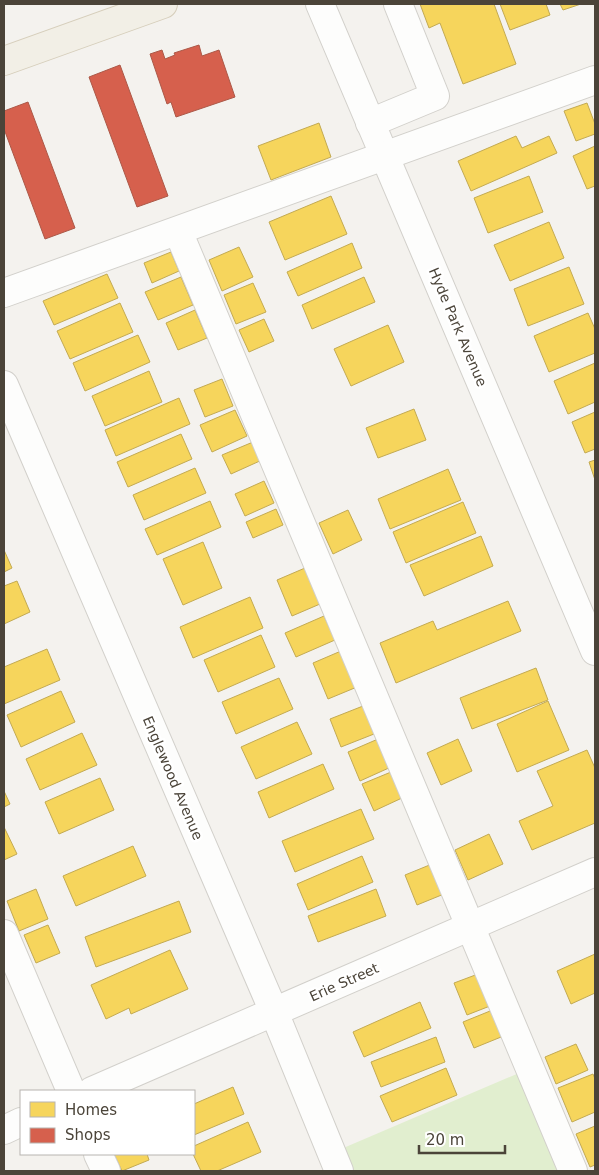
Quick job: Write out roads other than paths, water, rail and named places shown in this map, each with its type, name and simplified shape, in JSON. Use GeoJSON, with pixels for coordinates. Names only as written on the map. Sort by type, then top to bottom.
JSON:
{"type":"FeatureCollection","features":[{"type":"Feature","properties":{"kind":"main road"},"geometry":{"type":"LineString","coordinates":[[4,61],[163,4]]}},
{"type":"Feature","properties":{"kind":"street","name":"Hyde Park Avenue"},"geometry":{"type":"LineString","coordinates":[[320,4],[595,651]]}},
{"type":"Feature","properties":{"kind":"street"},"geometry":{"type":"LineString","coordinates":[[370,123],[435,96],[398,4]]}},
{"type":"Feature","properties":{"kind":"street"},"geometry":{"type":"LineString","coordinates":[[4,293],[595,80]]}},
{"type":"Feature","properties":{"kind":"street"},"geometry":{"type":"LineString","coordinates":[[178,230],[573,1171]]}},
{"type":"Feature","properties":{"kind":"street","name":"Englewood Avenue"},"geometry":{"type":"LineString","coordinates":[[4,385],[274,1012],[339,1171]]}},
{"type":"Feature","properties":{"kind":"street","name":"Erie Street"},"geometry":{"type":"LineString","coordinates":[[94,1090],[595,872]]}},
{"type":"Feature","properties":{"kind":"street"},"geometry":{"type":"LineString","coordinates":[[4,934],[72,1090]]}},
{"type":"Feature","properties":{"kind":"street"},"geometry":{"type":"LineString","coordinates":[[4,1130],[20,1122]]}},
{"type":"Feature","properties":{"kind":"street"},"geometry":{"type":"LineString","coordinates":[[98,1155],[106,1171]]}}]}
